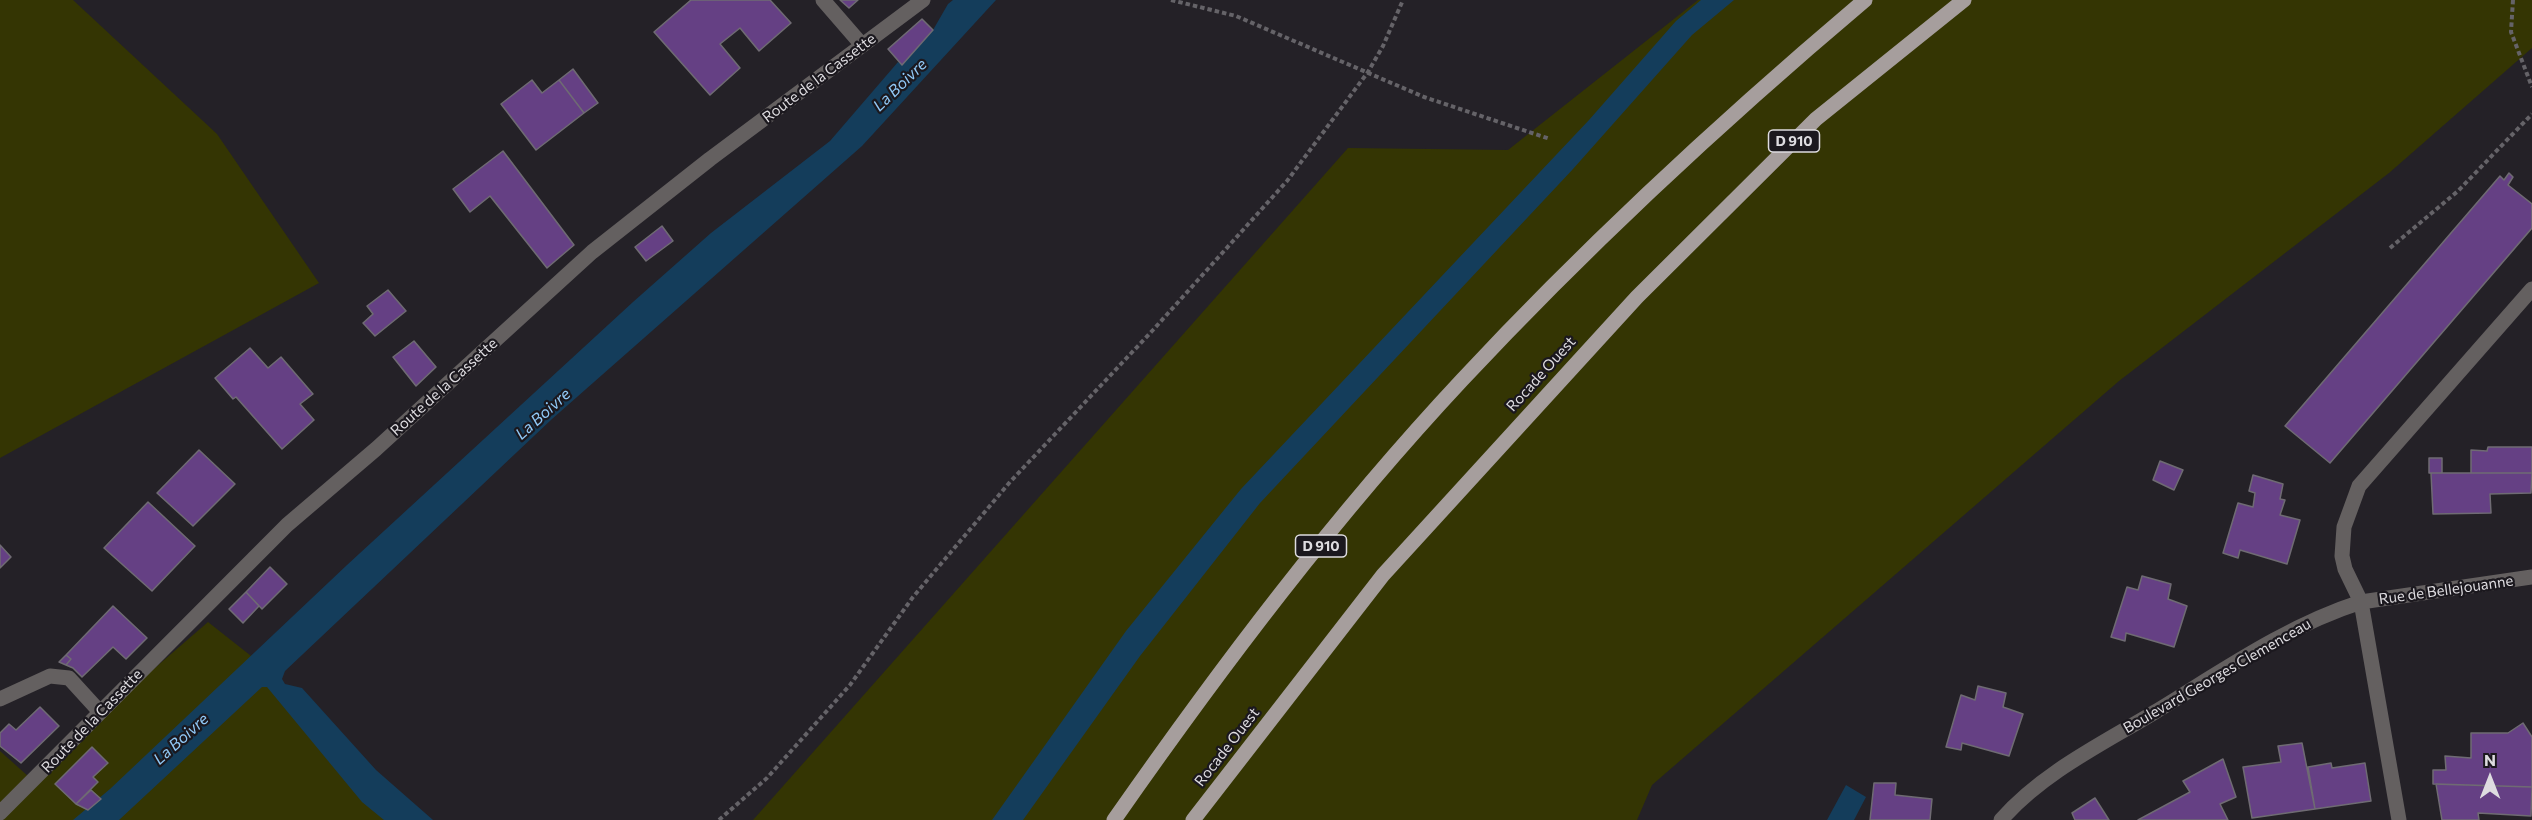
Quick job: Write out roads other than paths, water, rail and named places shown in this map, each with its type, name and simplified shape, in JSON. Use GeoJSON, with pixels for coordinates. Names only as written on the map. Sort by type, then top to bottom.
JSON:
{"type":"FeatureCollection","features":[{"type":"Feature","properties":{"kind":"main road","name":"D 910"},"geometry":{"type":"LineString","coordinates":[[1114,820],[1262,618],[1355,503],[1460,382],[1644,196],[1800,55],[1865,0]]}},
{"type":"Feature","properties":{"kind":"main road","name":"Rocade Ouest"},"geometry":{"type":"LineString","coordinates":[[1193,820],[1383,575],[1637,297],[1816,119],[1964,0]]}},
{"type":"Feature","properties":{"kind":"street"},"geometry":{"type":"LineString","coordinates":[[823,0],[862,45]]}},
{"type":"Feature","properties":{"kind":"street","name":"Route de la Cassette"},"geometry":{"type":"LineString","coordinates":[[0,813],[287,525],[376,449],[592,252],[710,159],[923,0]]}},
{"type":"Feature","properties":{"kind":"street"},"geometry":{"type":"LineString","coordinates":[[2399,820],[2361,603],[2345,569],[2342,556],[2344,527],[2359,486],[2532,289]]}},
{"type":"Feature","properties":{"kind":"street","name":"Rue de Bellejouanne"},"geometry":{"type":"LineString","coordinates":[[2361,603],[2532,577]]}},
{"type":"Feature","properties":{"kind":"street","name":"Boulevard Georges Clemenceau"},"geometry":{"type":"LineString","coordinates":[[2001,820],[2053,774],[2173,701],[2293,629],[2361,603]]}},
{"type":"Feature","properties":{"kind":"street"},"geometry":{"type":"LineString","coordinates":[[0,699],[50,676],[69,678],[100,712]]}},
{"type":"Feature","properties":{"kind":"water","name":"La Boivre"},"geometry":{"type":"Polygon","coordinates":[[[953,0],[996,0],[862,146],[552,419],[285,671],[282,679],[285,684],[302,688],[376,770],[433,820],[384,820],[362,802],[267,687],[262,687],[119,820],[73,820],[110,789],[347,565],[633,302],[711,233],[830,141],[898,62],[902,64],[933,30],[948,4],[953,0]]]}},
{"type":"Feature","properties":{"kind":"water"},"geometry":{"type":"Polygon","coordinates":[[[1701,0],[1734,0],[1692,35],[1573,169],[1260,503],[1140,656],[1023,820],[992,820],[1126,631],[1241,489],[1589,120],[1676,21],[1701,0]]]}},
{"type":"Feature","properties":{"kind":"water"},"geometry":{"type":"Polygon","coordinates":[[[1846,785],[1866,797],[1854,820],[1827,820],[1846,785]]]}}]}
